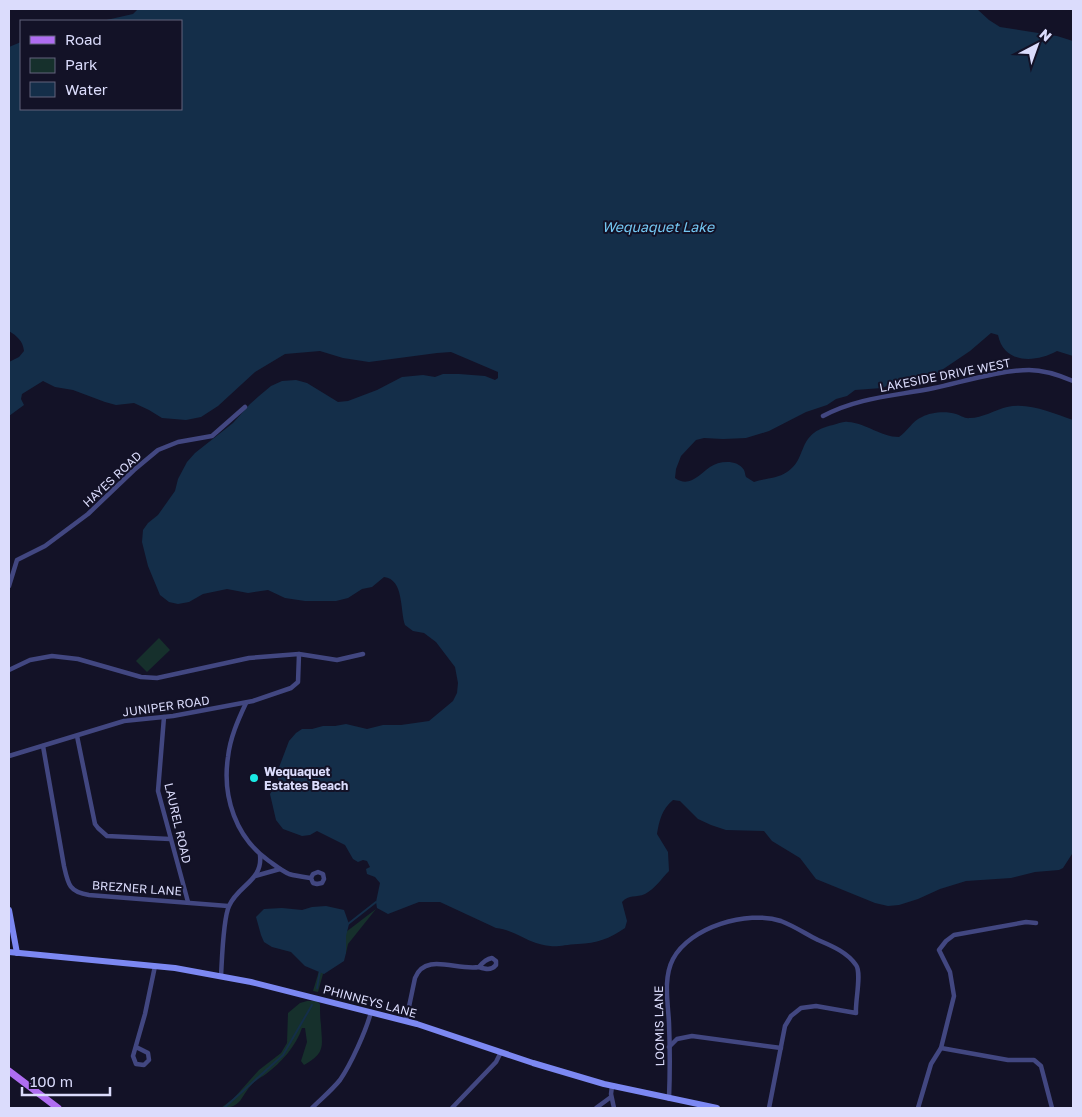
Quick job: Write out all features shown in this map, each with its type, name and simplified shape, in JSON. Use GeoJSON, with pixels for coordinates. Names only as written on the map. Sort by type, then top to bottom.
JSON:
{"type":"FeatureCollection","features":[{"type":"Feature","properties":{"kind":"main road"},"geometry":{"type":"LineString","coordinates":[[9,910],[17,953]]}},
{"type":"Feature","properties":{"kind":"main road","name":"PHINNEYS LANE"},"geometry":{"type":"LineString","coordinates":[[9,952],[155,966],[221,976],[406,1021],[612,1086],[717,1108]]}},
{"type":"Feature","properties":{"kind":"main road"},"geometry":{"type":"LineString","coordinates":[[9,1071],[58,1108]]}},
{"type":"Feature","properties":{"kind":"street","name":"LAKESIDE DRIVE WEST"},"geometry":{"type":"LineString","coordinates":[[823,416],[841,406],[856,402],[1018,371],[1048,372],[1073,381]]}},
{"type":"Feature","properties":{"kind":"street","name":"HAYES ROAD"},"geometry":{"type":"LineString","coordinates":[[9,586],[17,560],[45,546],[88,514],[158,450],[178,442],[212,436],[245,407]]}},
{"type":"Feature","properties":{"kind":"street"},"geometry":{"type":"LineString","coordinates":[[9,670],[30,660],[52,656],[78,659],[141,677],[157,678],[249,658],[299,654],[337,660],[363,654]]}},
{"type":"Feature","properties":{"kind":"street","name":"JUNIPER ROAD"},"geometry":{"type":"LineString","coordinates":[[9,756],[124,721],[164,718],[246,703],[286,690],[296,685],[299,676],[299,654]]}},
{"type":"Feature","properties":{"kind":"street"},"geometry":{"type":"LineString","coordinates":[[246,703],[230,745],[227,763],[226,782],[230,802],[242,833],[249,844],[288,874],[311,878]]}},
{"type":"Feature","properties":{"kind":"street","name":"LAUREL ROAD"},"geometry":{"type":"LineString","coordinates":[[164,718],[158,785],[170,839],[188,902]]}},
{"type":"Feature","properties":{"kind":"street"},"geometry":{"type":"LineString","coordinates":[[77,736],[95,824],[98,828],[107,836],[170,839]]}},
{"type":"Feature","properties":{"kind":"street","name":"BREZNER LANE"},"geometry":{"type":"LineString","coordinates":[[43,746],[64,866],[67,881],[71,888],[78,893],[89,895],[228,906]]}},
{"type":"Feature","properties":{"kind":"street"},"geometry":{"type":"LineString","coordinates":[[221,976],[228,906],[255,876],[260,867],[260,854]]}},
{"type":"Feature","properties":{"kind":"street"},"geometry":{"type":"LineString","coordinates":[[255,876],[280,869]]}},
{"type":"Feature","properties":{"kind":"street","name":"LOOMIS LANE"},"geometry":{"type":"LineString","coordinates":[[669,1099],[670,1048],[667,986],[672,961],[681,947],[716,925],[733,920],[752,918],[780,921],[842,952],[857,966],[859,978],[855,1000],[856,1013],[816,1006],[798,1009],[787,1020],[781,1048]]}},
{"type":"Feature","properties":{"kind":"street"},"geometry":{"type":"LineString","coordinates":[[918,1108],[931,1064],[941,1048],[954,996],[950,972],[939,950],[954,935],[1026,922],[1036,923]]}},
{"type":"Feature","properties":{"kind":"street"},"geometry":{"type":"LineString","coordinates":[[406,1021],[415,978],[422,966],[436,964],[478,967]]}},
{"type":"Feature","properties":{"kind":"street"},"geometry":{"type":"LineString","coordinates":[[136,1047],[147,1007],[155,966]]}},
{"type":"Feature","properties":{"kind":"street"},"geometry":{"type":"LineString","coordinates":[[312,1108],[332,1089],[344,1073],[367,1025],[371,1012]]}},
{"type":"Feature","properties":{"kind":"street"},"geometry":{"type":"LineString","coordinates":[[670,1048],[677,1039],[692,1036],[781,1048],[769,1108]]}},
{"type":"Feature","properties":{"kind":"street"},"geometry":{"type":"LineString","coordinates":[[941,1048],[1008,1060],[1036,1061],[1042,1070],[1052,1108]]}},
{"type":"Feature","properties":{"kind":"street"},"geometry":{"type":"LineString","coordinates":[[452,1108],[496,1062],[501,1052]]}},
{"type":"Feature","properties":{"kind":"street"},"geometry":{"type":"LineString","coordinates":[[612,1086],[614,1108]]}},
{"type":"Feature","properties":{"kind":"street"},"geometry":{"type":"LineString","coordinates":[[596,1108],[612,1097]]}},
{"type":"Feature","properties":{"kind":"green space"},"geometry":{"type":"Polygon","coordinates":[[[159,638],[170,650],[147,672],[136,661],[159,638]]]}},
{"type":"Feature","properties":{"kind":"green space"},"geometry":{"type":"Polygon","coordinates":[[[376,909],[348,944],[346,953],[339,962],[323,974],[318,992],[313,991],[319,971],[342,935],[376,909]]]}},
{"type":"Feature","properties":{"kind":"green space"},"geometry":{"type":"Polygon","coordinates":[[[317,1001],[320,1004],[322,1044],[316,1057],[304,1065],[301,1061],[307,1042],[305,1028],[302,1028],[292,1048],[277,1065],[256,1080],[237,1104],[221,1108],[234,1098],[259,1070],[281,1053],[287,1043],[288,1013],[300,1003],[317,1001]]]}},
{"type":"Feature","properties":{"kind":"water","name":"Wequaquet Lake"},"geometry":{"type":"Polygon","coordinates":[[[138,9],[977,9],[1000,27],[1057,36],[1073,41],[1073,356],[1057,351],[1039,358],[1030,359],[1014,356],[1001,345],[998,335],[991,333],[970,351],[927,380],[904,385],[894,383],[882,388],[855,390],[847,396],[806,412],[769,431],[746,438],[704,438],[696,440],[681,456],[675,478],[680,481],[689,481],[698,477],[710,467],[723,462],[741,466],[746,477],[754,482],[779,476],[794,466],[804,446],[813,434],[821,429],[844,422],[855,423],[886,435],[899,437],[918,419],[939,412],[958,414],[968,418],[979,417],[1007,407],[1024,406],[1040,409],[1073,420],[1073,835],[1072,854],[1063,868],[1011,878],[966,881],[940,889],[918,899],[899,905],[888,906],[875,903],[816,879],[800,858],[772,841],[764,831],[726,830],[711,825],[698,819],[680,801],[673,800],[666,807],[657,834],[668,852],[669,871],[649,892],[627,898],[622,902],[627,921],[625,928],[608,938],[597,941],[553,946],[536,943],[511,932],[496,928],[440,902],[419,902],[388,914],[377,908],[376,902],[380,883],[375,877],[367,874],[366,869],[370,867],[367,861],[358,862],[353,859],[345,845],[317,831],[310,835],[302,836],[283,829],[276,820],[270,794],[278,781],[278,770],[289,741],[296,733],[302,729],[323,726],[346,724],[367,729],[383,725],[401,725],[429,721],[453,701],[457,693],[458,683],[455,667],[436,642],[424,633],[413,631],[405,625],[398,589],[395,583],[384,577],[372,587],[362,589],[348,598],[336,601],[305,601],[285,598],[268,590],[248,593],[227,589],[203,594],[189,602],[178,604],[169,602],[160,595],[148,566],[142,542],[143,530],[158,515],[175,491],[178,479],[187,462],[195,453],[233,423],[250,404],[271,386],[282,381],[296,380],[307,383],[338,402],[348,401],[377,390],[402,377],[423,375],[435,377],[443,374],[459,374],[485,376],[495,380],[498,378],[498,372],[451,352],[369,362],[343,358],[320,351],[285,354],[255,372],[218,406],[201,417],[186,420],[162,418],[134,403],[116,405],[73,390],[55,387],[43,381],[22,394],[21,399],[24,405],[9,416],[9,362],[19,357],[24,351],[19,339],[9,331],[9,47],[20,42],[20,110],[182,110],[182,20],[106,20],[133,14],[138,9]]]}},
{"type":"Feature","properties":{"kind":"water"},"geometry":{"type":"Polygon","coordinates":[[[326,906],[344,910],[349,924],[344,961],[324,974],[305,966],[291,952],[272,947],[264,942],[256,917],[264,909],[302,910],[326,906]]]}},
{"type":"Feature","properties":{"kind":"waterway"},"geometry":{"type":"LineString","coordinates":[[348,924],[376,902]]}},
{"type":"Feature","properties":{"kind":"waterway"},"geometry":{"type":"LineString","coordinates":[[317,988],[320,971]]}},
{"type":"Feature","properties":{"kind":"waterway"},"geometry":{"type":"LineString","coordinates":[[224,1108],[283,1055],[312,1005]]}},
{"type":"Feature","properties":{"kind":"place","name":"Wequaquet Estates Beach"},"geometry":{"type":"Point","coordinates":[254,778]}}]}
